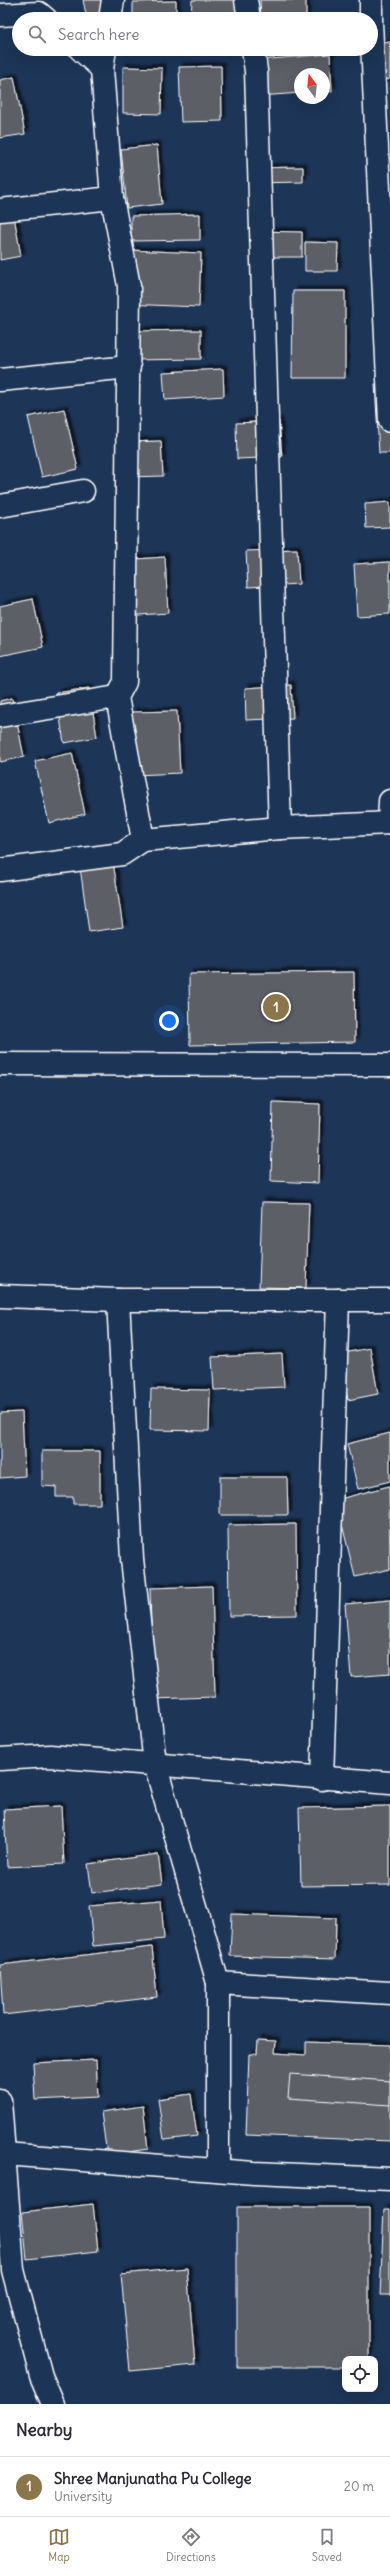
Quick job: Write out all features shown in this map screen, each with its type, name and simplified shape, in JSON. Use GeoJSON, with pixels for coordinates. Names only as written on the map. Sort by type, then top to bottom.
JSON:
{"type":"FeatureCollection","features":[{"type":"Feature","properties":{"kind":"street"},"geometry":{"type":"LineString","coordinates":[[111,12],[113,0]]}},
{"type":"Feature","properties":{"kind":"street"},"geometry":{"type":"LineString","coordinates":[[246,0],[248,12]]}},
{"type":"Feature","properties":{"kind":"street"},"geometry":{"type":"LineString","coordinates":[[371,0],[371,12]]}},
{"type":"Feature","properties":{"kind":"street"},"geometry":{"type":"LineString","coordinates":[[0,15],[12,14]]}},
{"type":"Feature","properties":{"kind":"street"},"geometry":{"type":"LineString","coordinates":[[254,56],[257,79],[280,828]]}},
{"type":"Feature","properties":{"kind":"street"},"geometry":{"type":"LineString","coordinates":[[373,56],[390,421]]}},
{"type":"Feature","properties":{"kind":"street"},"geometry":{"type":"LineString","coordinates":[[104,59],[112,198],[129,286],[125,682],[117,697],[143,840]]}},
{"type":"Feature","properties":{"kind":"street"},"geometry":{"type":"LineString","coordinates":[[0,210],[112,198]]}},
{"type":"Feature","properties":{"kind":"street"},"geometry":{"type":"LineString","coordinates":[[0,380],[129,367]]}},
{"type":"Feature","properties":{"kind":"street"},"geometry":{"type":"LineString","coordinates":[[0,506],[83,491]]}},
{"type":"Feature","properties":{"kind":"street"},"geometry":{"type":"LineString","coordinates":[[0,716],[117,697]]}},
{"type":"Feature","properties":{"kind":"street"},"geometry":{"type":"LineString","coordinates":[[0,870],[122,854],[143,840],[280,828],[390,823],[390,801]]}},
{"type":"Feature","properties":{"kind":"street"},"geometry":{"type":"LineString","coordinates":[[0,1064],[390,1065]]}},
{"type":"Feature","properties":{"kind":"street"},"geometry":{"type":"LineString","coordinates":[[0,1296],[118,1300],[390,1300]]}},
{"type":"Feature","properties":{"kind":"street"},"geometry":{"type":"LineString","coordinates":[[118,1300],[132,1559],[155,1764],[218,1983],[218,2170]]}},
{"type":"Feature","properties":{"kind":"street"},"geometry":{"type":"LineString","coordinates":[[322,1779],[338,1300]]}},
{"type":"Feature","properties":{"kind":"street"},"geometry":{"type":"LineString","coordinates":[[0,1759],[50,1756],[322,1779],[390,1782]]}},
{"type":"Feature","properties":{"kind":"street"},"geometry":{"type":"LineString","coordinates":[[218,1983],[390,1993]]}},
{"type":"Feature","properties":{"kind":"street"},"geometry":{"type":"LineString","coordinates":[[0,2101],[13,2270],[41,2376],[53,2404]]}},
{"type":"Feature","properties":{"kind":"street"},"geometry":{"type":"LineString","coordinates":[[4,2154],[218,2170],[390,2179]]}},
{"type":"Feature","properties":{"kind":"building"},"geometry":{"type":"Polygon","coordinates":[[[83,0],[103,0],[106,12],[86,12],[83,0]]]}},
{"type":"Feature","properties":{"kind":"building"},"geometry":{"type":"Polygon","coordinates":[[[192,0],[241,0],[241,12],[191,12],[192,0]]]}},
{"type":"Feature","properties":{"kind":"building"},"geometry":{"type":"Polygon","coordinates":[[[260,0],[306,0],[306,12],[261,12],[260,0]]]}},
{"type":"Feature","properties":{"kind":"building"},"geometry":{"type":"Polygon","coordinates":[[[176,1],[176,12],[133,12],[133,2],[176,1]]]}},
{"type":"Feature","properties":{"kind":"building"},"geometry":{"type":"Polygon","coordinates":[[[390,42],[390,79],[372,82],[371,56],[378,56],[378,44],[390,42]]]}},
{"type":"Feature","properties":{"kind":"building"},"geometry":{"type":"Polygon","coordinates":[[[306,56],[330,56],[332,91],[330,91],[330,68],[294,68],[294,93],[260,96],[258,60],[306,56]]]}},
{"type":"Feature","properties":{"kind":"building"},"geometry":{"type":"Polygon","coordinates":[[[221,66],[222,121],[181,122],[179,67],[221,66]]]}},
{"type":"Feature","properties":{"kind":"building"},"geometry":{"type":"Polygon","coordinates":[[[123,67],[162,68],[161,114],[123,113],[123,67]]]}},
{"type":"Feature","properties":{"kind":"building"},"geometry":{"type":"Polygon","coordinates":[[[14,77],[25,134],[0,138],[0,80],[14,77]]]}},
{"type":"Feature","properties":{"kind":"building"},"geometry":{"type":"Polygon","coordinates":[[[157,145],[162,204],[127,208],[121,149],[157,145]]]}},
{"type":"Feature","properties":{"kind":"building"},"geometry":{"type":"Polygon","coordinates":[[[303,167],[303,182],[251,183],[251,168],[303,167]]]}},
{"type":"Feature","properties":{"kind":"building"},"geometry":{"type":"Polygon","coordinates":[[[12,205],[21,256],[0,260],[0,207],[12,205]]]}},
{"type":"Feature","properties":{"kind":"building"},"geometry":{"type":"Polygon","coordinates":[[[200,214],[200,240],[131,241],[131,216],[200,214]]]}},
{"type":"Feature","properties":{"kind":"building"},"geometry":{"type":"Polygon","coordinates":[[[255,231],[302,232],[302,257],[255,257],[255,231]]]}},
{"type":"Feature","properties":{"kind":"building"},"geometry":{"type":"Polygon","coordinates":[[[305,242],[338,243],[337,271],[305,271],[305,242]]]}},
{"type":"Feature","properties":{"kind":"building"},"geometry":{"type":"Polygon","coordinates":[[[128,250],[201,253],[199,307],[125,304],[128,250]]]}},
{"type":"Feature","properties":{"kind":"building"},"geometry":{"type":"Polygon","coordinates":[[[293,291],[345,291],[345,378],[292,378],[293,291]]]}},
{"type":"Feature","properties":{"kind":"building"},"geometry":{"type":"Polygon","coordinates":[[[201,330],[201,359],[130,360],[130,331],[201,330]]]}},
{"type":"Feature","properties":{"kind":"building"},"geometry":{"type":"Polygon","coordinates":[[[223,369],[224,396],[165,400],[163,372],[223,369]]]}},
{"type":"Feature","properties":{"kind":"building"},"geometry":{"type":"Polygon","coordinates":[[[390,383],[390,453],[379,453],[375,384],[390,383]]]}},
{"type":"Feature","properties":{"kind":"building"},"geometry":{"type":"Polygon","coordinates":[[[64,409],[78,469],[42,477],[28,417],[64,409]]]}},
{"type":"Feature","properties":{"kind":"building"},"geometry":{"type":"Polygon","coordinates":[[[279,421],[282,457],[237,459],[236,423],[279,421]]]}},
{"type":"Feature","properties":{"kind":"building"},"geometry":{"type":"Polygon","coordinates":[[[161,441],[163,476],[128,477],[126,442],[161,441]]]}},
{"type":"Feature","properties":{"kind":"building"},"geometry":{"type":"Polygon","coordinates":[[[390,502],[390,527],[366,528],[365,504],[390,502]]]}},
{"type":"Feature","properties":{"kind":"building"},"geometry":{"type":"Polygon","coordinates":[[[297,549],[299,584],[248,587],[246,551],[297,549]]]}},
{"type":"Feature","properties":{"kind":"building"},"geometry":{"type":"Polygon","coordinates":[[[165,557],[168,613],[124,616],[122,560],[165,557]]]}},
{"type":"Feature","properties":{"kind":"building"},"geometry":{"type":"Polygon","coordinates":[[[390,562],[390,614],[357,616],[354,564],[390,562]]]}},
{"type":"Feature","properties":{"kind":"building"},"geometry":{"type":"Polygon","coordinates":[[[33,599],[43,647],[0,656],[0,606],[33,599]]]}},
{"type":"Feature","properties":{"kind":"building"},"geometry":{"type":"Polygon","coordinates":[[[291,685],[293,718],[246,720],[245,688],[291,685]]]}},
{"type":"Feature","properties":{"kind":"building"},"geometry":{"type":"Polygon","coordinates":[[[89,688],[97,737],[64,743],[56,693],[89,688]]]}},
{"type":"Feature","properties":{"kind":"building"},"geometry":{"type":"Polygon","coordinates":[[[12,698],[24,757],[0,762],[0,701],[12,698]]]}},
{"type":"Feature","properties":{"kind":"building"},"geometry":{"type":"Polygon","coordinates":[[[177,711],[180,773],[135,775],[132,712],[177,711]]]}},
{"type":"Feature","properties":{"kind":"building"},"geometry":{"type":"Polygon","coordinates":[[[72,753],[85,814],[49,823],[35,761],[72,753]]]}},
{"type":"Feature","properties":{"kind":"building"},"geometry":{"type":"Polygon","coordinates":[[[113,862],[123,927],[89,932],[80,867],[113,862]]]}},
{"type":"Feature","properties":{"kind":"building"},"geometry":{"type":"Polygon","coordinates":[[[354,972],[355,1042],[190,1045],[189,974],[354,972]]]}},
{"type":"Feature","properties":{"kind":"building"},"geometry":{"type":"Polygon","coordinates":[[[273,1102],[320,1104],[318,1183],[271,1181],[273,1102]]]}},
{"type":"Feature","properties":{"kind":"building"},"geometry":{"type":"Polygon","coordinates":[[[262,1202],[309,1203],[306,1288],[259,1287],[262,1202]]]}},
{"type":"Feature","properties":{"kind":"building"},"geometry":{"type":"Polygon","coordinates":[[[370,1348],[378,1394],[348,1400],[339,1354],[370,1348]]]}},
{"type":"Feature","properties":{"kind":"building"},"geometry":{"type":"Polygon","coordinates":[[[282,1354],[284,1387],[214,1390],[212,1357],[282,1354]]]}},
{"type":"Feature","properties":{"kind":"building"},"geometry":{"type":"Polygon","coordinates":[[[151,1389],[210,1390],[209,1431],[150,1430],[151,1389]]]}},
{"type":"Feature","properties":{"kind":"building"},"geometry":{"type":"Polygon","coordinates":[[[22,1412],[25,1476],[0,1478],[0,1413],[22,1412]]]}},
{"type":"Feature","properties":{"kind":"building"},"geometry":{"type":"Polygon","coordinates":[[[390,1433],[390,1481],[358,1489],[347,1444],[390,1433]]]}},
{"type":"Feature","properties":{"kind":"building"},"geometry":{"type":"Polygon","coordinates":[[[42,1451],[100,1451],[100,1504],[73,1504],[73,1497],[56,1497],[56,1487],[42,1486],[42,1451]]]}},
{"type":"Feature","properties":{"kind":"building"},"geometry":{"type":"Polygon","coordinates":[[[220,1477],[287,1477],[288,1515],[220,1515],[220,1477]]]}},
{"type":"Feature","properties":{"kind":"building"},"geometry":{"type":"Polygon","coordinates":[[[389,1486],[390,1569],[355,1577],[336,1500],[389,1486]]]}},
{"type":"Feature","properties":{"kind":"building"},"geometry":{"type":"Polygon","coordinates":[[[296,1524],[297,1615],[229,1616],[228,1525],[296,1524]]]}},
{"type":"Feature","properties":{"kind":"building"},"geometry":{"type":"Polygon","coordinates":[[[212,1586],[215,1697],[153,1699],[150,1588],[212,1586]]]}},
{"type":"Feature","properties":{"kind":"building"},"geometry":{"type":"Polygon","coordinates":[[[390,1600],[390,1674],[351,1677],[345,1604],[390,1600]]]}},
{"type":"Feature","properties":{"kind":"building"},"geometry":{"type":"Polygon","coordinates":[[[61,1806],[64,1864],[7,1867],[4,1809],[61,1806]]]}},
{"type":"Feature","properties":{"kind":"building"},"geometry":{"type":"Polygon","coordinates":[[[390,1806],[390,1885],[301,1886],[299,1808],[390,1806]]]}},
{"type":"Feature","properties":{"kind":"building"},"geometry":{"type":"Polygon","coordinates":[[[158,1854],[162,1884],[92,1893],[88,1864],[158,1854]]]}},
{"type":"Feature","properties":{"kind":"building"},"geometry":{"type":"Polygon","coordinates":[[[161,1900],[164,1939],[93,1946],[89,1906],[161,1900]]]}},
{"type":"Feature","properties":{"kind":"building"},"geometry":{"type":"Polygon","coordinates":[[[232,1914],[336,1918],[335,1959],[230,1956],[232,1914]]]}},
{"type":"Feature","properties":{"kind":"building"},"geometry":{"type":"Polygon","coordinates":[[[152,1947],[157,1997],[3,2015],[0,1965],[152,1947]]]}},
{"type":"Feature","properties":{"kind":"building"},"geometry":{"type":"Polygon","coordinates":[[[258,2040],[276,2041],[275,2053],[306,2055],[306,2042],[390,2045],[390,2141],[246,2135],[249,2054],[257,2054],[258,2040]]]}},
{"type":"Feature","properties":{"kind":"building"},"geometry":{"type":"Polygon","coordinates":[[[96,2060],[98,2097],[35,2100],[33,2063],[96,2060]]]}},
{"type":"Feature","properties":{"kind":"building"},"geometry":{"type":"Polygon","coordinates":[[[290,2074],[390,2081],[390,2105],[288,2098],[290,2074]]]}},
{"type":"Feature","properties":{"kind":"building"},"geometry":{"type":"Polygon","coordinates":[[[191,2094],[197,2136],[164,2140],[158,2099],[191,2094]]]}},
{"type":"Feature","properties":{"kind":"building"},"geometry":{"type":"Polygon","coordinates":[[[143,2106],[148,2149],[107,2155],[101,2112],[143,2106]]]}},
{"type":"Feature","properties":{"kind":"building"},"geometry":{"type":"Polygon","coordinates":[[[93,2204],[98,2251],[27,2259],[22,2212],[93,2204]]]}},
{"type":"Feature","properties":{"kind":"building"},"geometry":{"type":"Polygon","coordinates":[[[237,2207],[369,2207],[369,2356],[342,2356],[342,2367],[237,2367],[237,2207]]]}},
{"type":"Feature","properties":{"kind":"building"},"geometry":{"type":"Polygon","coordinates":[[[384,2209],[390,2209],[390,2295],[380,2295],[384,2209]]]}},
{"type":"Feature","properties":{"kind":"building"},"geometry":{"type":"Polygon","coordinates":[[[187,2268],[195,2365],[130,2371],[121,2274],[187,2268]]]}},
{"type":"Feature","properties":{"kind":"place","name":"Shree Manjunatha Pu College"},"geometry":{"type":"Point","coordinates":[276,1007]}}]}
